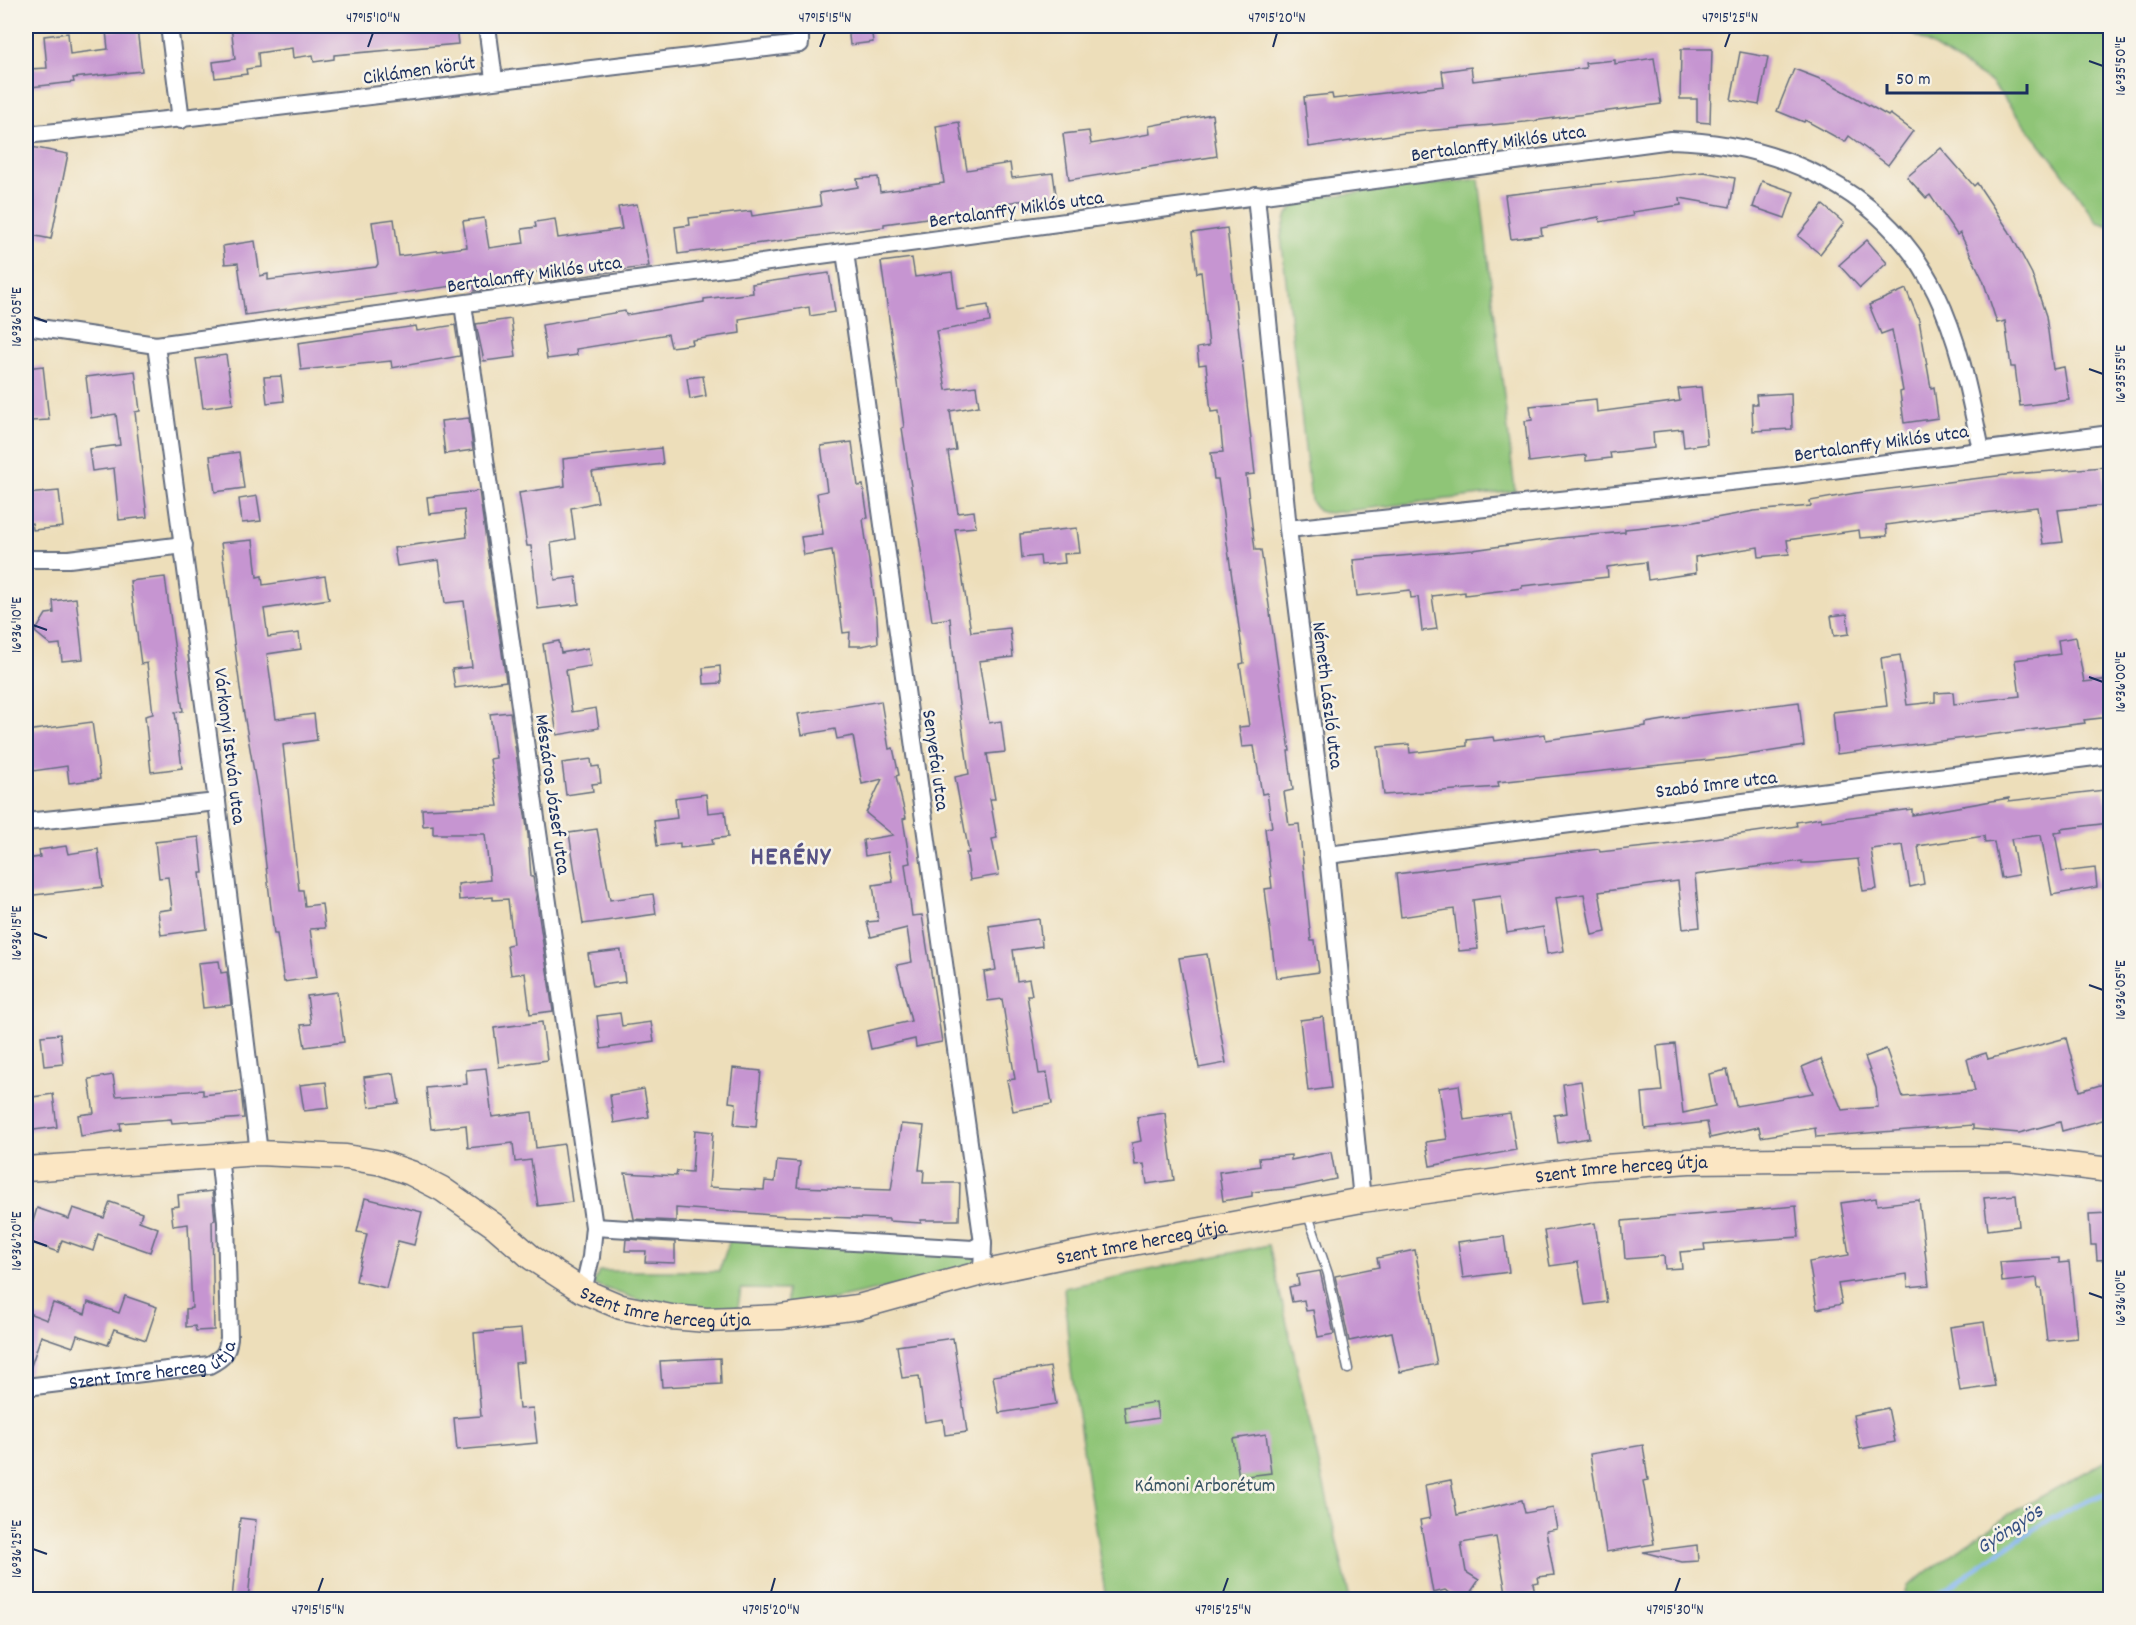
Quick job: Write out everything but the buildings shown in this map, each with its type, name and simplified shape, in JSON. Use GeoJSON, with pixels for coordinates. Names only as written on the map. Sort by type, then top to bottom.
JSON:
{"type":"FeatureCollection","features":[{"type":"Feature","properties":{"kind":"main road","name":"Szent Imre herceg útja"},"geometry":{"type":"LineString","coordinates":[[26,1169],[259,1153],[346,1156],[382,1163],[411,1173],[469,1206],[532,1258],[583,1291],[621,1307],[671,1317],[707,1320],[781,1317],[858,1307],[982,1273],[1362,1200],[1548,1172],[1689,1161],[2009,1158],[2110,1170]]}},
{"type":"Feature","properties":{"kind":"street"},"geometry":{"type":"LineString","coordinates":[[169,26],[181,120]]}},
{"type":"Feature","properties":{"kind":"street"},"geometry":{"type":"LineString","coordinates":[[487,26],[494,79]]}},
{"type":"Feature","properties":{"kind":"street","name":"Ciklámen körút"},"geometry":{"type":"LineString","coordinates":[[26,135],[181,120],[431,90],[494,79],[800,44],[800,26]]}},
{"type":"Feature","properties":{"kind":"street","name":"Bertalanffy Miklós utca"},"geometry":{"type":"LineString","coordinates":[[26,326],[156,345],[1671,140],[1733,144],[1765,152],[1810,171],[1875,213],[1919,262],[1936,293],[1952,332],[1981,450],[1786,476],[1288,529]]}},
{"type":"Feature","properties":{"kind":"street","name":"Németh László utca"},"geometry":{"type":"LineString","coordinates":[[1256,195],[1288,529],[1328,855],[1362,1200]]}},
{"type":"Feature","properties":{"kind":"street","name":"Senyefai utca"},"geometry":{"type":"LineString","coordinates":[[845,252],[983,1243],[982,1273]]}},
{"type":"Feature","properties":{"kind":"street","name":"Mészáros József utca"},"geometry":{"type":"LineString","coordinates":[[463,304],[594,1227],[591,1257],[583,1291]]}},
{"type":"Feature","properties":{"kind":"street","name":"Várkonyi István utca"},"geometry":{"type":"LineString","coordinates":[[156,345],[217,802],[259,1153]]}},
{"type":"Feature","properties":{"kind":"street"},"geometry":{"type":"LineString","coordinates":[[1981,450],[2110,434]]}},
{"type":"Feature","properties":{"kind":"street"},"geometry":{"type":"LineString","coordinates":[[26,559],[69,559],[184,545]]}},
{"type":"Feature","properties":{"kind":"street","name":"Szabó Imre utca"},"geometry":{"type":"LineString","coordinates":[[1328,855],[2110,755]]}},
{"type":"Feature","properties":{"kind":"street"},"geometry":{"type":"LineString","coordinates":[[26,822],[217,802]]}},
{"type":"Feature","properties":{"kind":"street","name":"Szent Imre herceg útja"},"geometry":{"type":"LineString","coordinates":[[26,1387],[208,1365],[227,1352],[229,1338],[226,1222],[219,1155]]}},
{"type":"Feature","properties":{"kind":"street"},"geometry":{"type":"LineString","coordinates":[[594,1227],[973,1249],[983,1243]]}},
{"type":"Feature","properties":{"kind":"lane"},"geometry":{"type":"LineString","coordinates":[[1307,1212],[1328,1274],[1348,1369]]}},
{"type":"Feature","properties":{"kind":"green space"},"geometry":{"type":"Polygon","coordinates":[[[1900,26],[2110,26],[2110,226],[2097,222],[2060,169],[1991,82],[1900,26]]]}},
{"type":"Feature","properties":{"kind":"green space"},"geometry":{"type":"Polygon","coordinates":[[[1479,179],[1515,491],[1329,513],[1318,511],[1311,501],[1281,236],[1287,214],[1303,199],[1479,179]]]}},
{"type":"Feature","properties":{"kind":"green space"},"geometry":{"type":"Polygon","coordinates":[[[730,1240],[973,1249],[978,1269],[787,1309],[787,1290],[741,1289],[737,1313],[662,1308],[593,1284],[599,1271],[719,1271],[730,1240]]]}},
{"type":"Feature","properties":{"kind":"green space","name":"Kámoni Arborétum"},"geometry":{"type":"Polygon","coordinates":[[[1269,1245],[1350,1599],[1106,1599],[1070,1363],[1064,1288],[1269,1245]]]}},
{"type":"Feature","properties":{"kind":"green space"},"geometry":{"type":"Polygon","coordinates":[[[2110,1460],[2110,1599],[1903,1599],[1907,1586],[2010,1514],[2110,1460]]]}},
{"type":"Feature","properties":{"kind":"waterway","name":"Gyöngyös"},"geometry":{"type":"LineString","coordinates":[[1930,1600],[2042,1525],[2088,1500],[2110,1492]]}},
{"type":"Feature","properties":{"kind":"district","name":"HERÉNY"},"geometry":{"type":"Point","coordinates":[791,855]}}]}
